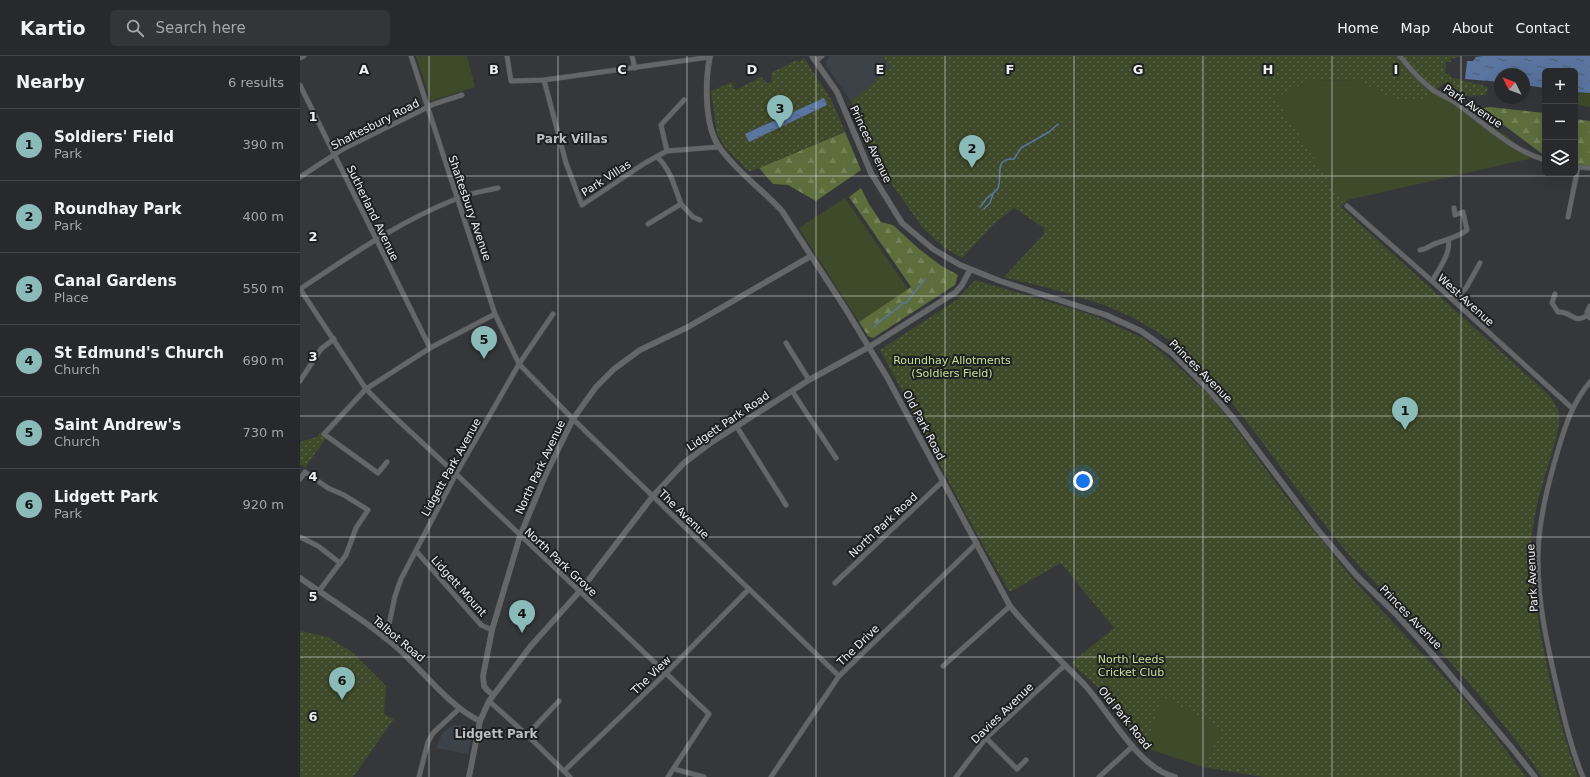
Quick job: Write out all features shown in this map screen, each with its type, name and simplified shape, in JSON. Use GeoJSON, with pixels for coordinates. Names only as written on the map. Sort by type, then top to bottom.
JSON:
{"type":"FeatureCollection","features":[{"type":"Feature","properties":{"kind":"street"},"geometry":{"type":"LineString","coordinates":[[300,58],[304,56]]}},
{"type":"Feature","properties":{"kind":"street","name":"Shaftesbury Avenue"},"geometry":{"type":"LineString","coordinates":[[411,56],[496,314],[519,364]]}},
{"type":"Feature","properties":{"kind":"street"},"geometry":{"type":"LineString","coordinates":[[507,56],[511,82],[544,80],[710,57]]}},
{"type":"Feature","properties":{"kind":"street"},"geometry":{"type":"LineString","coordinates":[[632,56],[635,68]]}},
{"type":"Feature","properties":{"kind":"street"},"geometry":{"type":"LineString","coordinates":[[814,58],[822,56]]}},
{"type":"Feature","properties":{"kind":"street","name":"Park Avenue"},"geometry":{"type":"LineString","coordinates":[[1400,56],[1416,75],[1435,91],[1456,103],[1505,139],[1533,156],[1542,159]]}},
{"type":"Feature","properties":{"kind":"street","name":"Old Park Road"},"geometry":{"type":"LineString","coordinates":[[710,57],[706,84],[707,109],[712,132],[718,147],[742,173],[782,211],[869,347],[1010,606],[1035,635],[1096,699],[1146,761],[1175,777]]}},
{"type":"Feature","properties":{"kind":"street","name":"Princes Avenue"},"geometry":{"type":"LineString","coordinates":[[814,58],[837,92],[871,173],[902,223],[933,249],[970,270],[1106,315],[1141,331],[1172,353],[1208,389],[1234,419],[1317,529],[1356,575],[1395,613],[1435,657],[1535,777]]}},
{"type":"Feature","properties":{"kind":"street","name":"Park Villas"},"geometry":{"type":"LineString","coordinates":[[544,80],[566,163],[582,205],[667,151],[718,147]]}},
{"type":"Feature","properties":{"kind":"street","name":"Sutherland Avenue"},"geometry":{"type":"LineString","coordinates":[[300,85],[430,348]]}},
{"type":"Feature","properties":{"kind":"street","name":"Shaftesbury Road"},"geometry":{"type":"LineString","coordinates":[[300,177],[335,154],[427,107],[462,95]]}},
{"type":"Feature","properties":{"kind":"street"},"geometry":{"type":"LineString","coordinates":[[667,151],[661,125],[684,100]]}},
{"type":"Feature","properties":{"kind":"street"},"geometry":{"type":"LineString","coordinates":[[657,157],[667,170],[682,204],[690,214],[700,220]]}},
{"type":"Feature","properties":{"kind":"street"},"geometry":{"type":"LineString","coordinates":[[1578,167],[1590,168]]}},
{"type":"Feature","properties":{"kind":"street"},"geometry":{"type":"LineString","coordinates":[[1568,217],[1575,176]]}},
{"type":"Feature","properties":{"kind":"street"},"geometry":{"type":"LineString","coordinates":[[300,289],[376,240],[457,198],[498,188]]}},
{"type":"Feature","properties":{"kind":"street"},"geometry":{"type":"LineString","coordinates":[[648,224],[682,204]]}},
{"type":"Feature","properties":{"kind":"street","name":"West Avenue"},"geometry":{"type":"LineString","coordinates":[[1347,206],[1454,300],[1572,408]]}},
{"type":"Feature","properties":{"kind":"street"},"geometry":{"type":"LineString","coordinates":[[1420,250],[1428,248],[1435,243],[1460,235],[1467,230],[1463,212],[1455,215],[1454,208]]}},
{"type":"Feature","properties":{"kind":"street"},"geometry":{"type":"LineString","coordinates":[[1432,281],[1443,263],[1450,244],[1448,240]]}},
{"type":"Feature","properties":{"kind":"street","name":"North Park Avenue"},"geometry":{"type":"LineString","coordinates":[[493,695],[484,686],[483,676],[492,630],[520,536],[545,476],[573,419],[596,387],[614,369],[640,350],[688,327],[811,256]]}},
{"type":"Feature","properties":{"kind":"street"},"geometry":{"type":"LineString","coordinates":[[1454,300],[1466,288],[1480,263]]}},
{"type":"Feature","properties":{"kind":"street","name":"Lidgett Park Road"},"geometry":{"type":"LineString","coordinates":[[493,695],[530,647],[580,591],[653,496],[669,478],[695,454],[809,380],[869,347],[956,292],[962,285],[970,270]]}},
{"type":"Feature","properties":{"kind":"street","name":"North Park Grove"},"geometry":{"type":"LineString","coordinates":[[300,289],[366,389],[709,714],[674,769]]}},
{"type":"Feature","properties":{"kind":"street"},"geometry":{"type":"LineString","coordinates":[[1555,294],[1552,304],[1558,312],[1566,313],[1574,318],[1589,316],[1590,306]]}},
{"type":"Feature","properties":{"kind":"street"},"geometry":{"type":"LineString","coordinates":[[387,462],[378,473],[324,434],[366,389],[430,348],[496,314]]}},
{"type":"Feature","properties":{"kind":"street","name":"Lidgett Park Avenue"},"geometry":{"type":"LineString","coordinates":[[386,638],[395,596],[401,579],[456,474],[519,364],[554,314]]}},
{"type":"Feature","properties":{"kind":"street"},"geometry":{"type":"LineString","coordinates":[[300,381],[322,349],[334,339]]}},
{"type":"Feature","properties":{"kind":"street"},"geometry":{"type":"LineString","coordinates":[[786,343],[809,380]]}},
{"type":"Feature","properties":{"kind":"street","name":"The Avenue"},"geometry":{"type":"LineString","coordinates":[[519,364],[573,419],[839,676]]}},
{"type":"Feature","properties":{"kind":"street","name":"Park Avenue"},"geometry":{"type":"LineString","coordinates":[[1583,777],[1553,672],[1540,594],[1539,562],[1541,520],[1550,475],[1572,408],[1590,382]]}},
{"type":"Feature","properties":{"kind":"street"},"geometry":{"type":"LineString","coordinates":[[792,391],[836,458]]}},
{"type":"Feature","properties":{"kind":"street"},"geometry":{"type":"LineString","coordinates":[[737,427],[786,505]]}},
{"type":"Feature","properties":{"kind":"street"},"geometry":{"type":"LineString","coordinates":[[300,479],[305,472],[328,488],[344,495],[368,510],[356,528],[346,555],[319,591]]}},
{"type":"Feature","properties":{"kind":"street","name":"North Park Road"},"geometry":{"type":"LineString","coordinates":[[835,583],[943,481]]}},
{"type":"Feature","properties":{"kind":"street"},"geometry":{"type":"LineString","coordinates":[[300,536],[318,546],[340,563]]}},
{"type":"Feature","properties":{"kind":"street","name":"The Drive"},"geometry":{"type":"LineString","coordinates":[[771,777],[839,676],[977,544]]}},
{"type":"Feature","properties":{"kind":"street","name":"Lidgett Mount"},"geometry":{"type":"LineString","coordinates":[[416,551],[481,625],[492,630]]}},
{"type":"Feature","properties":{"kind":"street","name":"Talbot Road"},"geometry":{"type":"LineString","coordinates":[[300,578],[386,638],[460,708],[480,722]]}},
{"type":"Feature","properties":{"kind":"street","name":"The View"},"geometry":{"type":"LineString","coordinates":[[564,771],[666,674],[749,589]]}},
{"type":"Feature","properties":{"kind":"street"},"geometry":{"type":"LineString","coordinates":[[943,666],[1010,606]]}},
{"type":"Feature","properties":{"kind":"street","name":"Davies Avenue"},"geometry":{"type":"LineString","coordinates":[[956,777],[986,738],[1064,665]]}},
{"type":"Feature","properties":{"kind":"street"},"geometry":{"type":"LineString","coordinates":[[469,777],[480,722],[493,695]]}},
{"type":"Feature","properties":{"kind":"street"},"geometry":{"type":"LineString","coordinates":[[489,701],[527,734],[570,777]]}},
{"type":"Feature","properties":{"kind":"street"},"geometry":{"type":"LineString","coordinates":[[527,734],[558,701]]}},
{"type":"Feature","properties":{"kind":"street"},"geometry":{"type":"LineString","coordinates":[[419,777],[428,742],[433,733],[460,708]]}},
{"type":"Feature","properties":{"kind":"street"},"geometry":{"type":"LineString","coordinates":[[986,738],[1016,768],[1026,760]]}},
{"type":"Feature","properties":{"kind":"street"},"geometry":{"type":"LineString","coordinates":[[1099,777],[1133,746]]}},
{"type":"Feature","properties":{"kind":"street"},"geometry":{"type":"LineString","coordinates":[[668,777],[674,769],[704,777]]}},
{"type":"Feature","properties":{"kind":"shaded area"},"geometry":{"type":"Polygon","coordinates":[[[830,56],[881,56],[891,67],[851,102],[826,66],[826,61],[830,56]]]}},
{"type":"Feature","properties":{"kind":"shaded area"},"geometry":{"type":"Polygon","coordinates":[[[465,725],[471,731],[472,734],[468,754],[436,748],[442,734],[451,726],[465,725]]]}},
{"type":"Feature","properties":{"kind":"green space"},"geometry":{"type":"Polygon","coordinates":[[[416,56],[467,56],[475,87],[431,101],[416,56]]]}},
{"type":"Feature","properties":{"kind":"green space"},"geometry":{"type":"Polygon","coordinates":[[[881,56],[1462,56],[1451,59],[1451,62],[1446,62],[1445,74],[1450,74],[1450,77],[1488,87],[1486,95],[1465,96],[1444,84],[1445,82],[1425,99],[1395,100],[1357,80],[1309,81],[1275,98],[1344,204],[1341,207],[1549,395],[1554,402],[1559,416],[1559,425],[1538,502],[1532,533],[1531,559],[1537,610],[1547,667],[1561,723],[1578,777],[1542,777],[1485,702],[1422,631],[1364,572],[1314,511],[1230,401],[1206,373],[1180,349],[1148,326],[1108,307],[1067,293],[1004,277],[1044,234],[1044,228],[1014,208],[994,224],[962,258],[943,247],[922,227],[871,155],[851,102],[891,67],[881,56]]]}},
{"type":"Feature","properties":{"kind":"green space"},"geometry":{"type":"Polygon","coordinates":[[[804,58],[832,101],[845,132],[749,172],[726,148],[717,134],[711,91],[732,82],[735,90],[761,77],[767,83],[770,83],[772,80],[771,73],[797,60],[799,62],[804,58]]]}},
{"type":"Feature","properties":{"kind":"green space"},"geometry":{"type":"Polygon","coordinates":[[[1357,80],[1395,100],[1435,91],[1507,136],[1533,158],[1348,200],[1344,204],[1274,98],[1309,81],[1357,80]]]}},
{"type":"Feature","properties":{"kind":"green space"},"geometry":{"type":"Polygon","coordinates":[[[1578,92],[1590,93],[1590,107],[1579,105],[1578,92]]]}},
{"type":"Feature","properties":{"kind":"green space"},"geometry":{"type":"Polygon","coordinates":[[[1490,107],[1542,113],[1542,154],[1505,126],[1484,116],[1482,108],[1490,107]]]}},
{"type":"Feature","properties":{"kind":"green space"},"geometry":{"type":"Polygon","coordinates":[[[1578,119],[1590,121],[1590,168],[1578,167],[1578,119]]]}},
{"type":"Feature","properties":{"kind":"green space"},"geometry":{"type":"Polygon","coordinates":[[[845,132],[861,170],[816,201],[788,185],[773,184],[759,168],[845,132]]]}},
{"type":"Feature","properties":{"kind":"green space"},"geometry":{"type":"Polygon","coordinates":[[[861,188],[869,204],[881,222],[893,225],[918,248],[940,265],[958,275],[955,285],[873,338],[868,336],[859,322],[911,287],[849,197],[861,188]]]}},
{"type":"Feature","properties":{"kind":"green space"},"geometry":{"type":"Polygon","coordinates":[[[845,198],[908,289],[859,322],[799,228],[845,198]]]}},
{"type":"Feature","properties":{"kind":"green space"},"geometry":{"type":"Polygon","coordinates":[[[975,280],[1090,314],[1143,338],[1171,360],[1207,393],[1231,422],[1281,490],[1355,582],[1438,670],[1486,724],[1526,777],[1264,777],[1203,767],[1222,730],[1163,697],[1146,748],[1130,731],[1103,692],[1071,663],[1114,628],[1061,563],[1010,592],[976,533],[880,350],[958,299],[975,280]]]}},
{"type":"Feature","properties":{"kind":"green space"},"geometry":{"type":"Polygon","coordinates":[[[320,433],[326,438],[305,468],[303,465],[300,465],[300,442],[317,437],[320,433]]]}},
{"type":"Feature","properties":{"kind":"green space"},"geometry":{"type":"Polygon","coordinates":[[[300,631],[328,637],[352,652],[386,686],[384,714],[394,719],[353,777],[300,777],[300,631]]]}},
{"type":"Feature","properties":{"kind":"green space"},"geometry":{"type":"Polygon","coordinates":[[[1163,697],[1222,730],[1203,767],[1146,748],[1163,697]]]}},
{"type":"Feature","properties":{"kind":"water"},"geometry":{"type":"Polygon","coordinates":[[[1590,56],[1590,93],[1578,92],[1578,68],[1542,68],[1542,88],[1530,86],[1530,68],[1494,68],[1494,81],[1465,79],[1467,61],[1473,61],[1476,57],[1590,56]]]}},
{"type":"Feature","properties":{"kind":"water"},"geometry":{"type":"Polygon","coordinates":[[[824,98],[827,105],[749,142],[745,134],[824,98]]]}},
{"type":"Feature","properties":{"kind":"waterway"},"geometry":{"type":"LineString","coordinates":[[980,207],[998,188],[1000,168],[1003,161],[1007,159],[1014,159],[1021,148],[1049,132],[1058,124]]}},
{"type":"Feature","properties":{"kind":"waterway"},"geometry":{"type":"LineString","coordinates":[[984,209],[990,203],[993,194]]}},
{"type":"Feature","properties":{"kind":"waterway"},"geometry":{"type":"LineString","coordinates":[[874,327],[903,303],[906,303],[925,279]]}},
{"type":"Feature","properties":{"kind":"place","name":"Canal Gardens"},"geometry":{"type":"Point","coordinates":[780,128]}},
{"type":"Feature","properties":{"kind":"place","name":"Roundhay Park"},"geometry":{"type":"Point","coordinates":[972,168]}},
{"type":"Feature","properties":{"kind":"place","name":"Saint Andrew's"},"geometry":{"type":"Point","coordinates":[484,359]}},
{"type":"Feature","properties":{"kind":"place","name":"Soldiers' Field"},"geometry":{"type":"Point","coordinates":[1405,430]}},
{"type":"Feature","properties":{"kind":"place","name":"St Edmund's Church"},"geometry":{"type":"Point","coordinates":[522,633]}},
{"type":"Feature","properties":{"kind":"place","name":"Lidgett Park"},"geometry":{"type":"Point","coordinates":[342,700]}},
{"type":"Feature","properties":{"kind":"district","name":"Park Villas"},"geometry":{"type":"Point","coordinates":[572,139]}},
{"type":"Feature","properties":{"kind":"district","name":"Lidgett Park"},"geometry":{"type":"Point","coordinates":[496,734]}},
{"type":"Feature","properties":{"kind":"park label","name":"Roundhay Allotments (Soldiers Field)"},"geometry":{"type":"Point","coordinates":[952,366]}},
{"type":"Feature","properties":{"kind":"park label","name":"North Leeds Cricket Club"},"geometry":{"type":"Point","coordinates":[1131,665]}}]}
